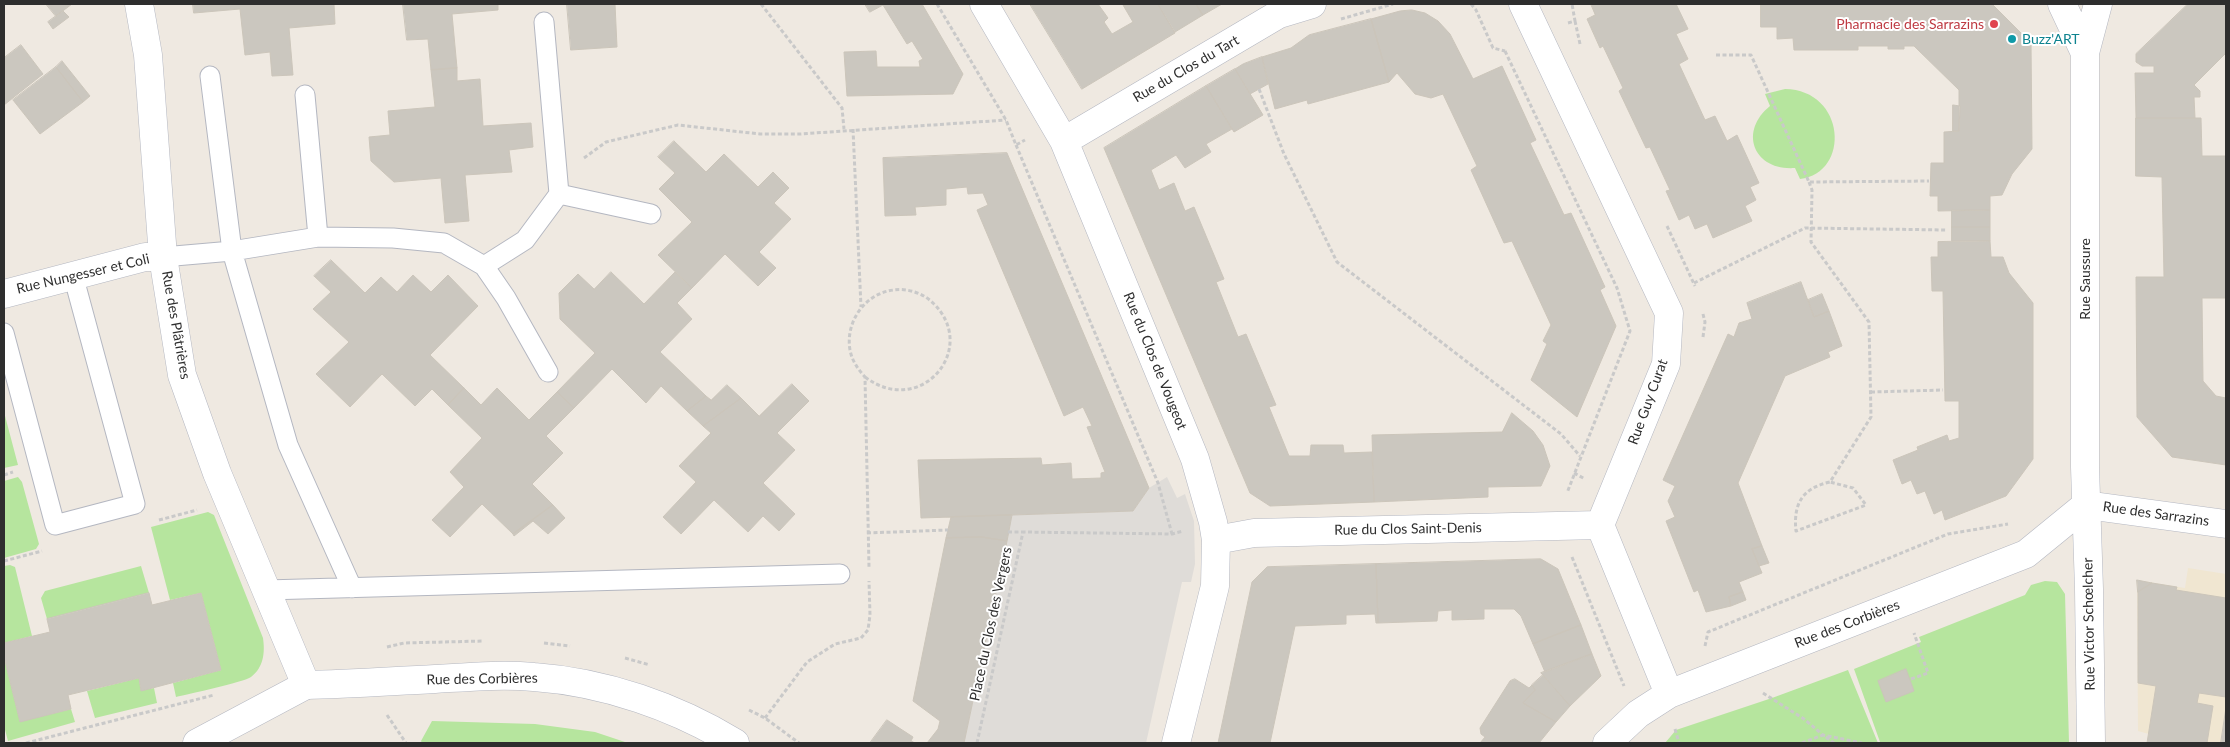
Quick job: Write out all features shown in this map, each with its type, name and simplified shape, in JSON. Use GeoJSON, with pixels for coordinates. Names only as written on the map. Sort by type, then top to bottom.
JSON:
{"type":"FeatureCollection","features":[{"type":"Feature","properties":{"kind":"street","name":"Rue des Plâtrières"},"geometry":{"type":"LineString","coordinates":[[139,4],[148,55],[164,257],[182,375],[217,473],[306,686]]}},
{"type":"Feature","properties":{"kind":"street","name":"Rue du Clos de Vougeot"},"geometry":{"type":"LineString","coordinates":[[984,4],[1064,141],[1195,458],[1214,522],[1216,540],[1215,586],[1176,743]]}},
{"type":"Feature","properties":{"kind":"street","name":"Rue du Clos du Tart"},"geometry":{"type":"LineString","coordinates":[[1064,141],[1278,14],[1312,4]]}},
{"type":"Feature","properties":{"kind":"street","name":"Rue Guy Curat"},"geometry":{"type":"LineString","coordinates":[[1523,4],[1669,313],[1666,364],[1600,525]]}},
{"type":"Feature","properties":{"kind":"street","name":"Rue Saussure"},"geometry":{"type":"LineString","coordinates":[[2062,4],[2085,53]]}},
{"type":"Feature","properties":{"kind":"street","name":"Rue Saussure"},"geometry":{"type":"LineString","coordinates":[[2086,505],[2085,53],[2098,4]]}},
{"type":"Feature","properties":{"kind":"street","name":"Rue Nungesser et Coli"},"geometry":{"type":"LineString","coordinates":[[4,294],[145,257],[164,257]]}},
{"type":"Feature","properties":{"kind":"street","name":"Rue des Sarrazins"},"geometry":{"type":"LineString","coordinates":[[2086,505],[2226,524]]}},
{"type":"Feature","properties":{"kind":"street","name":"Rue des Corbières"},"geometry":{"type":"LineString","coordinates":[[1607,743],[1638,714],[1669,694],[2026,554],[2086,505]]}},
{"type":"Feature","properties":{"kind":"street","name":"Rue Victor Schœlcher"},"geometry":{"type":"LineString","coordinates":[[2086,505],[2091,743]]}},
{"type":"Feature","properties":{"kind":"street","name":"Rue du Clos Saint-Denis"},"geometry":{"type":"LineString","coordinates":[[1216,540],[1254,533],[1600,525]]}},
{"type":"Feature","properties":{"kind":"street"},"geometry":{"type":"LineString","coordinates":[[1600,525],[1669,694]]}},
{"type":"Feature","properties":{"kind":"street","name":"Rue des Corbières"},"geometry":{"type":"LineString","coordinates":[[306,686],[480,676],[534,676],[582,684],[620,693],[657,705],[716,731],[735,743]]}},
{"type":"Feature","properties":{"kind":"street"},"geometry":{"type":"LineString","coordinates":[[196,743],[306,686]]}},
{"type":"Feature","properties":{"kind":"lane"},"geometry":{"type":"LineString","coordinates":[[484,266],[525,240],[558,186],[544,22]]}},
{"type":"Feature","properties":{"kind":"lane"},"geometry":{"type":"LineString","coordinates":[[210,76],[232,251],[288,445],[352,588]]}},
{"type":"Feature","properties":{"kind":"lane"},"geometry":{"type":"LineString","coordinates":[[305,95],[318,238]]}},
{"type":"Feature","properties":{"kind":"lane"},"geometry":{"type":"LineString","coordinates":[[558,186],[652,214]]}},
{"type":"Feature","properties":{"kind":"lane"},"geometry":{"type":"LineString","coordinates":[[164,257],[232,251],[318,238],[393,238],[444,243],[484,266],[506,298],[548,372]]}},
{"type":"Feature","properties":{"kind":"lane"},"geometry":{"type":"LineString","coordinates":[[4,333],[55,525],[135,504],[73,275]]}},
{"type":"Feature","properties":{"kind":"lane"},"geometry":{"type":"LineString","coordinates":[[266,590],[840,574]]}},
{"type":"Feature","properties":{"kind":"path"},"geometry":{"type":"LineString","coordinates":[[761,4],[842,108],[844,129]]}},
{"type":"Feature","properties":{"kind":"path"},"geometry":{"type":"LineString","coordinates":[[558,186],[606,142],[678,125],[760,134],[800,134],[844,129],[1006,120],[937,4]]}},
{"type":"Feature","properties":{"kind":"path"},"geometry":{"type":"LineString","coordinates":[[1471,4],[1476,10],[1493,48],[1505,51],[1512,47]]}},
{"type":"Feature","properties":{"kind":"path"},"geometry":{"type":"LineString","coordinates":[[1567,24],[1575,20],[1572,4]]}},
{"type":"Feature","properties":{"kind":"path"},"geometry":{"type":"LineString","coordinates":[[1259,89],[1284,154],[1337,262],[1561,434],[1580,456],[1630,331],[1617,288],[1505,51]]}},
{"type":"Feature","properties":{"kind":"path"},"geometry":{"type":"LineString","coordinates":[[1716,55],[1751,55],[1812,190],[1810,242],[1869,322],[1871,418],[1830,482],[1810,488],[1802,496],[1794,517],[1796,531],[1866,505],[1853,488],[1830,482]]}},
{"type":"Feature","properties":{"kind":"path"},"geometry":{"type":"LineString","coordinates":[[853,129],[861,307],[853,320],[850,350],[855,365],[865,377],[875,384],[899,391],[924,384],[934,377],[947,356],[950,344],[945,319],[939,308],[930,300],[912,292],[894,290],[882,293],[861,307]]}},
{"type":"Feature","properties":{"kind":"path"},"geometry":{"type":"LineString","coordinates":[[1016,145],[1158,482],[1172,534]]}},
{"type":"Feature","properties":{"kind":"path"},"geometry":{"type":"LineString","coordinates":[[1809,182],[1929,181]]}},
{"type":"Feature","properties":{"kind":"path"},"geometry":{"type":"LineString","coordinates":[[1694,282],[1804,228],[1948,230]]}},
{"type":"Feature","properties":{"kind":"path"},"geometry":{"type":"LineString","coordinates":[[1871,392],[1943,390]]}},
{"type":"Feature","properties":{"kind":"path"},"geometry":{"type":"LineString","coordinates":[[1705,647],[1708,632],[1948,534],[2008,524],[2013,530]]}},
{"type":"Feature","properties":{"kind":"path","name":"Place du Clos des Vergers"},"geometry":{"type":"LineString","coordinates":[[977,743],[1023,532],[1172,534],[1187,529]]}},
{"type":"Feature","properties":{"kind":"path"},"geometry":{"type":"LineString","coordinates":[[867,533],[948,530]]}},
{"type":"Feature","properties":{"kind":"path"},"geometry":{"type":"LineString","coordinates":[[1008,532],[1023,532]]}},
{"type":"Feature","properties":{"kind":"path"},"geometry":{"type":"LineString","coordinates":[[1912,679],[1928,673],[1914,633]]}},
{"type":"Feature","properties":{"kind":"path"},"geometry":{"type":"LineString","coordinates":[[1764,693],[1804,719],[1834,743]]}},
{"type":"Feature","properties":{"kind":"path"},"geometry":{"type":"LineString","coordinates":[[26,743],[215,694]]}},
{"type":"Feature","properties":{"kind":"path"},"geometry":{"type":"LineString","coordinates":[[385,712],[406,743]]}},
{"type":"Feature","properties":{"kind":"path"},"geometry":{"type":"LineString","coordinates":[[775,726],[799,743]]}},
{"type":"Feature","properties":{"kind":"path"},"geometry":{"type":"LineString","coordinates":[[1674,728],[1679,743]]}},
{"type":"Feature","properties":{"kind":"path"},"geometry":{"type":"LineString","coordinates":[[1802,743],[1823,735],[1862,743]]}},
{"type":"Feature","properties":{"kind":"shaded area"},"geometry":{"type":"Polygon","coordinates":[[[1167,477],[1177,498],[1185,494],[1194,521],[1195,564],[1191,582],[1182,582],[1146,743],[964,743],[1012,515],[1133,511],[1149,488],[1167,477]]]}},
{"type":"Feature","properties":{"kind":"shaded area"},"geometry":{"type":"Polygon","coordinates":[[[2188,568],[2226,574],[2226,743],[2147,743],[2149,734],[2138,731],[2137,580],[2185,588],[2188,568]]]}},
{"type":"Feature","properties":{"kind":"green space"},"geometry":{"type":"Polygon","coordinates":[[[1785,89],[1805,93],[1820,103],[1830,116],[1834,132],[1834,148],[1828,163],[1816,173],[1800,179],[1795,168],[1781,167],[1769,163],[1761,157],[1755,148],[1753,138],[1760,116],[1770,106],[1765,94],[1785,89]]]}},
{"type":"Feature","properties":{"kind":"green space"},"geometry":{"type":"Polygon","coordinates":[[[4,412],[18,465],[4,468],[4,412]]]}},
{"type":"Feature","properties":{"kind":"green space"},"geometry":{"type":"Polygon","coordinates":[[[18,477],[22,482],[39,544],[36,549],[4,558],[4,481],[18,477]]]}},
{"type":"Feature","properties":{"kind":"green space"},"geometry":{"type":"Polygon","coordinates":[[[208,512],[214,515],[263,638],[263,659],[259,669],[251,677],[216,688],[176,697],[173,683],[221,670],[201,593],[170,600],[151,527],[208,512]]]}},
{"type":"Feature","properties":{"kind":"green space"},"geometry":{"type":"Polygon","coordinates":[[[10,565],[15,567],[32,636],[4,643],[4,566],[10,565]]]}},
{"type":"Feature","properties":{"kind":"green space"},"geometry":{"type":"Polygon","coordinates":[[[141,566],[149,593],[47,619],[41,598],[45,591],[141,566]]]}},
{"type":"Feature","properties":{"kind":"green space"},"geometry":{"type":"Polygon","coordinates":[[[2045,581],[2057,582],[2065,594],[2069,743],[1880,742],[1854,669],[1921,642],[1919,637],[2025,595],[2031,585],[2045,581]]]}},
{"type":"Feature","properties":{"kind":"green space"},"geometry":{"type":"Polygon","coordinates":[[[4,657],[20,721],[71,709],[75,722],[8,741],[4,726],[4,657]]]}},
{"type":"Feature","properties":{"kind":"green space"},"geometry":{"type":"Polygon","coordinates":[[[1848,670],[1878,743],[1665,743],[1676,730],[1848,670]]]}},
{"type":"Feature","properties":{"kind":"green space"},"geometry":{"type":"Polygon","coordinates":[[[139,678],[141,690],[154,688],[157,703],[95,718],[87,691],[139,678]]]}},
{"type":"Feature","properties":{"kind":"green space"},"geometry":{"type":"Polygon","coordinates":[[[432,721],[535,724],[595,732],[628,743],[422,743],[421,741],[432,721]]]}},
{"type":"Feature","properties":{"kind":"building"},"geometry":{"type":"Polygon","coordinates":[[[46,4],[72,4],[56,16],[46,4]]]}},
{"type":"Feature","properties":{"kind":"building"},"geometry":{"type":"Polygon","coordinates":[[[193,4],[334,4],[335,24],[289,28],[293,75],[272,76],[270,52],[245,55],[240,9],[194,13],[193,4]]]}},
{"type":"Feature","properties":{"kind":"building"},"geometry":{"type":"Polygon","coordinates":[[[403,4],[498,4],[498,10],[452,14],[457,68],[431,70],[428,39],[407,40],[403,4]]]}},
{"type":"Feature","properties":{"kind":"building"},"geometry":{"type":"Polygon","coordinates":[[[567,4],[615,4],[617,47],[571,50],[567,4]]]}},
{"type":"Feature","properties":{"kind":"building"},"geometry":{"type":"Polygon","coordinates":[[[865,4],[922,4],[963,74],[953,94],[847,96],[844,52],[876,51],[877,67],[920,67],[919,61],[923,59],[912,41],[907,44],[883,5],[870,12],[865,4]]]}},
{"type":"Feature","properties":{"kind":"building"},"geometry":{"type":"Polygon","coordinates":[[[1030,4],[1098,4],[1108,18],[1104,22],[1112,34],[1133,22],[1123,5],[1158,4],[1175,33],[1082,89],[1030,4]]]}},
{"type":"Feature","properties":{"kind":"building"},"geometry":{"type":"Polygon","coordinates":[[[1158,4],[1196,4],[1203,15],[1175,32],[1158,4]]]}},
{"type":"Feature","properties":{"kind":"building"},"geometry":{"type":"Polygon","coordinates":[[[1196,4],[1222,4],[1203,15],[1196,4]]]}},
{"type":"Feature","properties":{"kind":"building"},"geometry":{"type":"Polygon","coordinates":[[[1591,4],[1676,4],[1688,29],[1676,34],[1688,59],[1679,64],[1705,120],[1715,116],[1727,141],[1737,135],[1759,183],[1750,187],[1756,200],[1745,206],[1752,221],[1713,238],[1707,224],[1695,229],[1689,215],[1679,220],[1666,191],[1670,190],[1650,147],[1646,148],[1619,91],[1623,88],[1603,46],[1600,48],[1587,19],[1595,15],[1591,4]]]}},
{"type":"Feature","properties":{"kind":"building"},"geometry":{"type":"Polygon","coordinates":[[[1761,4],[1992,4],[2031,43],[2032,149],[2012,174],[2002,195],[1990,196],[1990,210],[1938,211],[1938,196],[1930,196],[1931,163],[1944,163],[1944,132],[1959,131],[1959,90],[1914,46],[1904,46],[1904,49],[1888,49],[1888,46],[1858,46],[1858,50],[1794,50],[1793,38],[1777,39],[1777,27],[1761,27],[1761,4]]]}},
{"type":"Feature","properties":{"kind":"building"},"geometry":{"type":"Polygon","coordinates":[[[2188,4],[2226,4],[2226,53],[2194,85],[2200,91],[2200,97],[2194,97],[2195,118],[2136,118],[2135,73],[2154,73],[2154,66],[2142,66],[2136,62],[2136,54],[2188,4]]]}},
{"type":"Feature","properties":{"kind":"building"},"geometry":{"type":"Polygon","coordinates":[[[1412,10],[1425,13],[1438,21],[1450,34],[1473,79],[1502,66],[1536,140],[1530,143],[1564,215],[1571,213],[1605,287],[1600,290],[1616,326],[1577,417],[1531,380],[1547,344],[1543,341],[1551,325],[1512,241],[1504,243],[1471,170],[1477,166],[1443,94],[1431,98],[1415,94],[1397,73],[1389,82],[1371,19],[1400,11],[1412,10]]]}},
{"type":"Feature","properties":{"kind":"building"},"geometry":{"type":"Polygon","coordinates":[[[63,11],[69,17],[53,29],[48,22],[63,11]]]}},
{"type":"Feature","properties":{"kind":"building"},"geometry":{"type":"Polygon","coordinates":[[[1371,19],[1389,82],[1308,104],[1307,100],[1275,109],[1262,57],[1291,48],[1309,35],[1371,19]]]}},
{"type":"Feature","properties":{"kind":"building"},"geometry":{"type":"Polygon","coordinates":[[[21,45],[43,74],[4,105],[4,58],[21,45]]]}},
{"type":"Feature","properties":{"kind":"building"},"geometry":{"type":"Polygon","coordinates":[[[1262,57],[1268,84],[1250,94],[1235,69],[1262,57]]]}},
{"type":"Feature","properties":{"kind":"building"},"geometry":{"type":"Polygon","coordinates":[[[62,61],[90,96],[83,102],[56,67],[62,61]]]}},
{"type":"Feature","properties":{"kind":"building"},"geometry":{"type":"Polygon","coordinates":[[[56,67],[83,102],[40,134],[13,100],[56,67]]]}},
{"type":"Feature","properties":{"kind":"building"},"geometry":{"type":"Polygon","coordinates":[[[457,68],[457,81],[480,79],[483,126],[531,123],[533,147],[509,150],[512,172],[465,175],[469,221],[445,223],[441,178],[394,182],[371,161],[369,137],[390,135],[388,111],[435,107],[431,70],[457,68]]]}},
{"type":"Feature","properties":{"kind":"building"},"geometry":{"type":"Polygon","coordinates":[[[1235,69],[1263,115],[1234,132],[1206,86],[1235,69]]]}},
{"type":"Feature","properties":{"kind":"building"},"geometry":{"type":"Polygon","coordinates":[[[1206,86],[1232,129],[1206,144],[1211,152],[1185,168],[1176,155],[1151,170],[1159,190],[1174,183],[1185,211],[1194,207],[1224,279],[1216,282],[1238,337],[1246,334],[1276,405],[1269,407],[1289,456],[1310,456],[1311,445],[1343,445],[1344,453],[1372,452],[1374,502],[1270,506],[1250,493],[1104,148],[1206,86]]]}},
{"type":"Feature","properties":{"kind":"building"},"geometry":{"type":"Polygon","coordinates":[[[1953,105],[1960,106],[1959,131],[1953,131],[1953,105]]]}},
{"type":"Feature","properties":{"kind":"building"},"geometry":{"type":"Polygon","coordinates":[[[2136,118],[2201,118],[2202,156],[2226,156],[2226,298],[2202,298],[2203,381],[2216,396],[2226,398],[2226,465],[2172,457],[2137,417],[2136,277],[2164,277],[2162,177],[2136,176],[2136,118]]]}},
{"type":"Feature","properties":{"kind":"building"},"geometry":{"type":"Polygon","coordinates":[[[674,141],[706,172],[724,154],[758,187],[773,172],[789,188],[774,203],[791,219],[759,252],[776,268],[758,286],[725,254],[692,288],[658,255],[692,222],[659,189],[675,173],[658,157],[674,141]]]}},
{"type":"Feature","properties":{"kind":"building"},"geometry":{"type":"Polygon","coordinates":[[[1007,153],[1149,488],[1133,511],[921,518],[918,460],[1041,458],[1042,465],[1071,463],[1072,479],[1101,478],[1101,473],[1105,472],[1087,427],[1092,426],[1083,407],[1064,416],[977,210],[988,205],[983,193],[968,194],[967,187],[946,189],[946,205],[915,207],[916,215],[885,216],[883,158],[1007,153]]]}},
{"type":"Feature","properties":{"kind":"building"},"geometry":{"type":"Polygon","coordinates":[[[1952,210],[1990,210],[1990,227],[1952,227],[1952,210]]]}},
{"type":"Feature","properties":{"kind":"building"},"geometry":{"type":"Polygon","coordinates":[[[1952,227],[1990,227],[1990,241],[1952,241],[1952,227]]]}},
{"type":"Feature","properties":{"kind":"building"},"geometry":{"type":"Polygon","coordinates":[[[1990,241],[1991,257],[2003,257],[2009,273],[2033,303],[2033,459],[2006,496],[1945,520],[1942,510],[1934,514],[1925,491],[1917,494],[1911,480],[1902,484],[1893,460],[1918,450],[1917,447],[1947,435],[1949,441],[1959,438],[1959,401],[1945,401],[1943,291],[1932,291],[1931,257],[1938,257],[1938,242],[1990,241]]]}},
{"type":"Feature","properties":{"kind":"building"},"geometry":{"type":"Polygon","coordinates":[[[331,260],[365,293],[381,277],[397,292],[413,275],[431,292],[448,275],[478,306],[430,355],[464,388],[448,405],[432,389],[415,406],[382,374],[350,407],[316,374],[349,342],[313,309],[331,292],[314,276],[331,260]]]}},
{"type":"Feature","properties":{"kind":"building"},"geometry":{"type":"Polygon","coordinates":[[[611,272],[644,304],[675,272],[692,288],[677,303],[692,319],[660,352],[706,396],[687,411],[661,386],[646,403],[612,369],[574,408],[557,392],[595,353],[560,319],[559,293],[578,274],[594,289],[611,272]]]}},
{"type":"Feature","properties":{"kind":"building"},"geometry":{"type":"Polygon","coordinates":[[[1801,282],[1814,317],[1829,311],[1842,346],[1828,352],[1830,357],[1785,376],[1738,483],[1762,546],[1752,549],[1762,573],[1739,582],[1743,592],[1729,597],[1731,606],[1706,612],[1698,590],[1694,592],[1666,521],[1675,517],[1668,501],[1675,486],[1663,480],[1728,334],[1734,337],[1739,323],[1752,319],[1747,303],[1801,282]]]}},
{"type":"Feature","properties":{"kind":"building"},"geometry":{"type":"Polygon","coordinates":[[[1822,294],[1829,311],[1814,317],[1808,300],[1822,294]]]}},
{"type":"Feature","properties":{"kind":"building"},"geometry":{"type":"Polygon","coordinates":[[[792,384],[809,401],[777,433],[795,450],[763,483],[795,514],[779,531],[763,516],[748,532],[714,500],[681,534],[663,517],[696,482],[679,466],[711,433],[703,426],[741,398],[759,416],[792,384]]]}},
{"type":"Feature","properties":{"kind":"building"},"geometry":{"type":"Polygon","coordinates":[[[727,385],[741,398],[703,426],[687,411],[706,396],[711,400],[727,385]]]}},
{"type":"Feature","properties":{"kind":"building"},"geometry":{"type":"Polygon","coordinates":[[[464,388],[481,405],[497,388],[529,420],[557,392],[574,408],[546,436],[563,453],[532,484],[553,505],[513,534],[482,504],[450,537],[432,520],[464,487],[450,472],[482,438],[448,405],[464,388]]]}},
{"type":"Feature","properties":{"kind":"building"},"geometry":{"type":"Polygon","coordinates":[[[1512,413],[1533,431],[1543,445],[1550,466],[1541,486],[1488,487],[1488,497],[1374,502],[1372,435],[1502,432],[1512,413]]]}},
{"type":"Feature","properties":{"kind":"building"},"geometry":{"type":"Polygon","coordinates":[[[553,505],[565,518],[548,534],[533,521],[514,536],[513,534],[553,505]]]}},
{"type":"Feature","properties":{"kind":"building"},"geometry":{"type":"Polygon","coordinates":[[[1012,515],[1007,541],[982,537],[946,538],[951,517],[1012,515]]]}},
{"type":"Feature","properties":{"kind":"building"},"geometry":{"type":"Polygon","coordinates":[[[982,537],[1007,541],[964,743],[927,743],[938,729],[940,721],[913,701],[946,538],[982,537]]]}},
{"type":"Feature","properties":{"kind":"building"},"geometry":{"type":"Polygon","coordinates":[[[1762,546],[1769,563],[1759,566],[1752,549],[1762,546]]]}},
{"type":"Feature","properties":{"kind":"building"},"geometry":{"type":"Polygon","coordinates":[[[1541,559],[1558,569],[1581,625],[1533,644],[1521,616],[1514,609],[1484,609],[1484,619],[1452,620],[1452,610],[1438,611],[1437,621],[1378,623],[1376,564],[1541,559]]]}},
{"type":"Feature","properties":{"kind":"building"},"geometry":{"type":"Polygon","coordinates":[[[1376,564],[1378,623],[1376,623],[1375,614],[1346,615],[1346,624],[1295,626],[1270,743],[1218,743],[1252,582],[1267,567],[1376,564]]]}},
{"type":"Feature","properties":{"kind":"building"},"geometry":{"type":"Polygon","coordinates":[[[2137,580],[2152,583],[2138,592],[2137,580]]]}},
{"type":"Feature","properties":{"kind":"building"},"geometry":{"type":"Polygon","coordinates":[[[2152,583],[2177,587],[2176,590],[2226,598],[2226,697],[2199,693],[2197,703],[2213,706],[2207,743],[2147,743],[2156,686],[2138,683],[2138,592],[2152,583]]]}},
{"type":"Feature","properties":{"kind":"building"},"geometry":{"type":"Polygon","coordinates":[[[1743,592],[1746,600],[1731,606],[1729,597],[1743,592]]]}},
{"type":"Feature","properties":{"kind":"building"},"geometry":{"type":"Polygon","coordinates":[[[149,593],[152,605],[201,593],[221,670],[141,691],[139,678],[68,695],[71,709],[20,722],[4,657],[4,643],[50,632],[47,619],[149,593]]]}},
{"type":"Feature","properties":{"kind":"building"},"geometry":{"type":"Polygon","coordinates":[[[1581,625],[1592,654],[1545,672],[1533,644],[1581,625]]]}},
{"type":"Feature","properties":{"kind":"building"},"geometry":{"type":"Polygon","coordinates":[[[1592,654],[1601,676],[1570,706],[1541,673],[1592,654]]]}},
{"type":"Feature","properties":{"kind":"building"},"geometry":{"type":"Polygon","coordinates":[[[1906,669],[1914,691],[1886,702],[1878,681],[1906,669]]]}},
{"type":"Feature","properties":{"kind":"building"},"geometry":{"type":"Polygon","coordinates":[[[1543,675],[1570,706],[1556,722],[1523,703],[1535,690],[1532,685],[1543,675]]]}},
{"type":"Feature","properties":{"kind":"building"},"geometry":{"type":"Polygon","coordinates":[[[1515,679],[1529,688],[1532,685],[1535,690],[1523,703],[1556,722],[1539,743],[1480,743],[1485,737],[1481,734],[1480,728],[1510,681],[1515,679]]]}},
{"type":"Feature","properties":{"kind":"building"},"geometry":{"type":"Polygon","coordinates":[[[2226,708],[2226,743],[2221,743],[2226,708]]]}},
{"type":"Feature","properties":{"kind":"building"},"geometry":{"type":"Polygon","coordinates":[[[887,720],[913,737],[911,741],[915,743],[870,743],[887,720]]]}},
{"type":"Feature","properties":{"kind":"place","name":"Pharmacie des Sarrazins"},"geometry":{"type":"Point","coordinates":[1994,24]}},
{"type":"Feature","properties":{"kind":"place","name":"Buzz'ART"},"geometry":{"type":"Point","coordinates":[2012,39]}}]}
